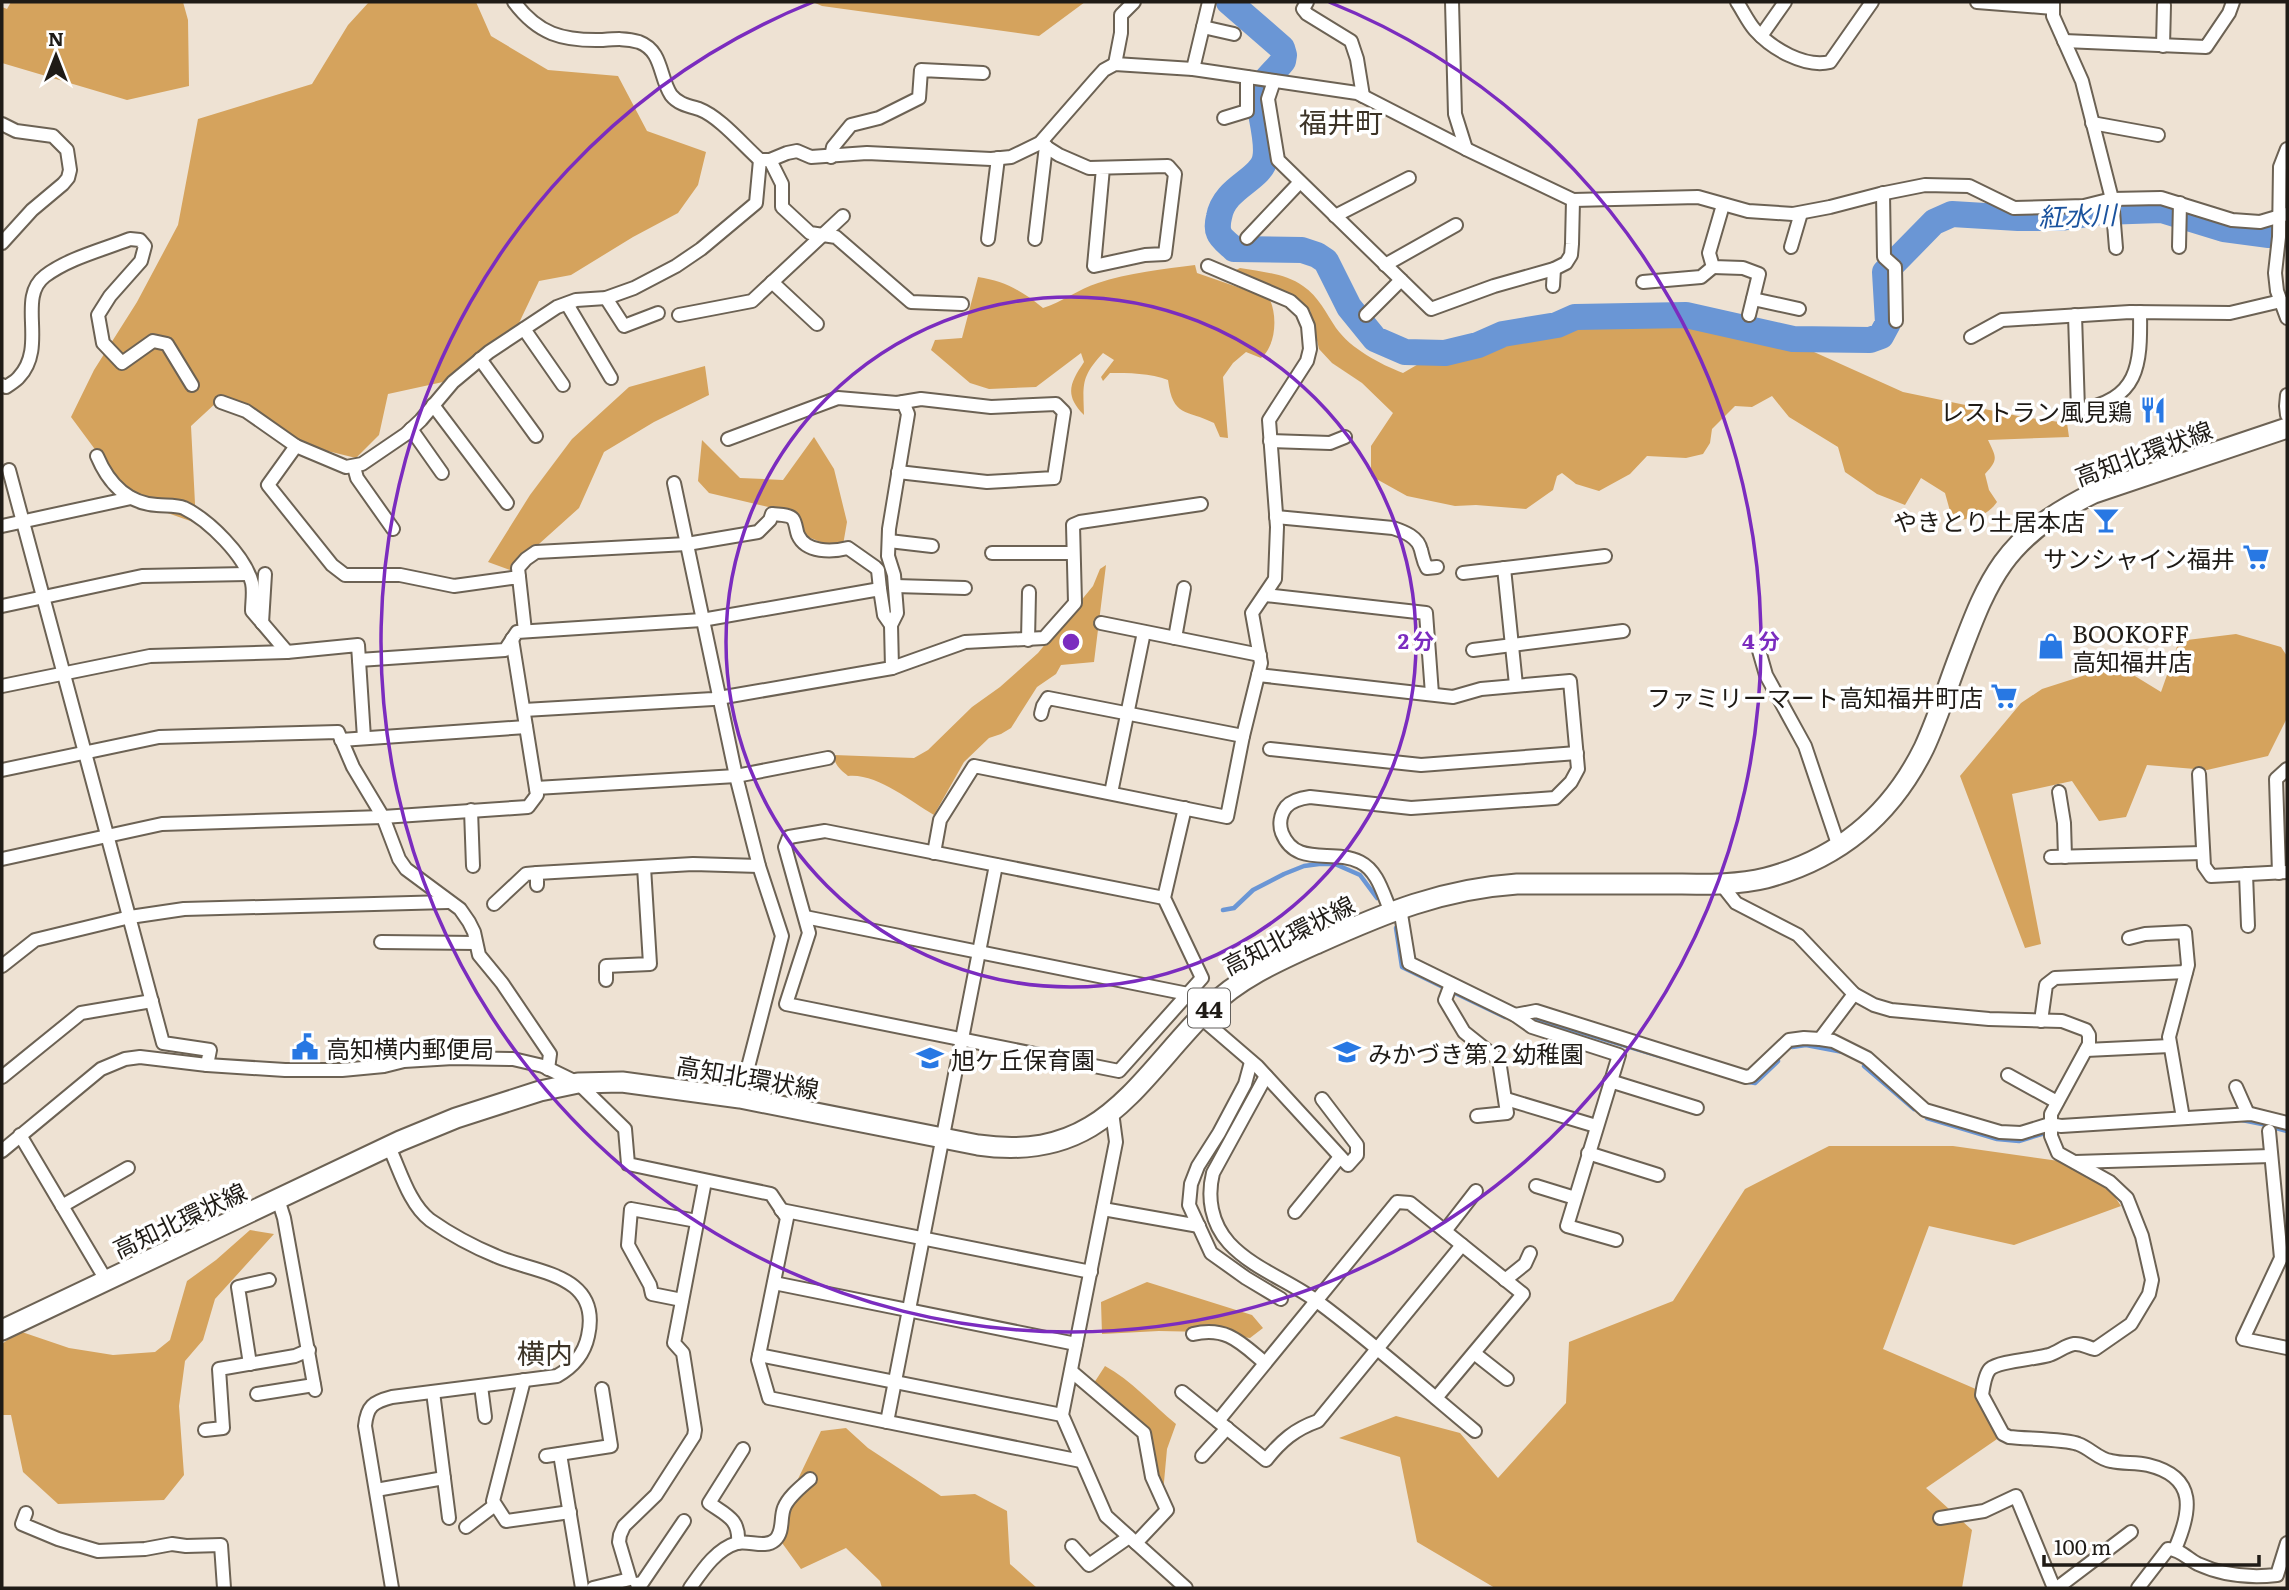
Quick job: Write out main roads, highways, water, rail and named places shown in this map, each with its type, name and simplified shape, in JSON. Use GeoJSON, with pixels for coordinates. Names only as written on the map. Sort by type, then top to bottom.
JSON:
{"type":"FeatureCollection","features":[{"type":"Feature","properties":{"kind":"main road","name":"高知北環状線"},"geometry":{"type":"LineString","coordinates":[[2,1330],[389,1147],[456,1118],[541,1091],[578,1083],[652,1084],[740,1098],[1001,1149],[1024,1148],[1076,1136],[1112,1112],[1126,1101],[1222,995],[1251,975],[1395,910],[1448,893],[1484,886],[1721,884],[1763,879],[1797,869],[1839,847],[1860,832],[1905,782],[1925,747],[1989,585],[2003,562],[2020,543],[2064,507],[2094,493],[2287,428]]}},
{"type":"Feature","properties":{"kind":"waterway","name":"紅水川"},"geometry":{"type":"LineString","coordinates":[[1229,2],[1282,48],[1284,55],[1283,61],[1267,79],[1258,95],[1266,141],[1265,159],[1257,173],[1235,191],[1222,207],[1218,223],[1220,235],[1234,249],[1302,250],[1317,255],[1326,261],[1349,307],[1375,339],[1405,352],[1445,353],[1478,345],[1503,334],[1557,325],[1575,317],[1686,315],[1793,339],[1870,340],[1881,336],[1888,323],[1885,272],[1934,222],[1952,214],[2061,218],[2102,212],[2162,210],[2224,229],[2269,235],[2287,227]]}},
{"type":"Feature","properties":{"kind":"waterway"},"geometry":{"type":"LineString","coordinates":[[1223,910],[1234,908],[1253,890],[1284,874],[1304,866],[1319,864],[1335,864],[1360,875],[1377,898]]}},
{"type":"Feature","properties":{"kind":"waterway"},"geometry":{"type":"LineString","coordinates":[[1396,928],[1402,967],[1443,987]]}},
{"type":"Feature","properties":{"kind":"waterway"},"geometry":{"type":"LineString","coordinates":[[1455,993],[1505,1017]]}},
{"type":"Feature","properties":{"kind":"waterway"},"geometry":{"type":"LineString","coordinates":[[1537,1019],[1663,1057]]}},
{"type":"Feature","properties":{"kind":"waterway"},"geometry":{"type":"LineString","coordinates":[[1792,1047],[1806,1045],[1843,1052]]}},
{"type":"Feature","properties":{"kind":"waterway"},"geometry":{"type":"LineString","coordinates":[[1742,1081],[1755,1083],[1778,1061]]}},
{"type":"Feature","properties":{"kind":"waterway"},"geometry":{"type":"LineString","coordinates":[[1864,1066],[1914,1109]]}},
{"type":"Feature","properties":{"kind":"waterway"},"geometry":{"type":"LineString","coordinates":[[1927,1118],[1997,1139],[2019,1141],[2045,1133]]}},
{"type":"Feature","properties":{"kind":"waterway"},"geometry":{"type":"LineString","coordinates":[[2242,1120],[2267,1125]]}},
{"type":"Feature","properties":{"kind":"waterway"},"geometry":{"type":"LineString","coordinates":[[2276,1128],[2287,1131]]}},
{"type":"Feature","properties":{"kind":"place","name":"レストラン風見鶏"},"geometry":{"type":"Point","coordinates":[2153,410]}},
{"type":"Feature","properties":{"kind":"place","name":"やきとり土居本店"},"geometry":{"type":"Point","coordinates":[2106,520]}},
{"type":"Feature","properties":{"kind":"place","name":"サンシャイン福井"},"geometry":{"type":"Point","coordinates":[2256,557]}},
{"type":"Feature","properties":{"kind":"place","name":"BOOKOFF 高知福井店"},"geometry":{"type":"Point","coordinates":[2051,646]}},
{"type":"Feature","properties":{"kind":"place","name":"ファミリーマート高知福井町店"},"geometry":{"type":"Point","coordinates":[2004,696]}},
{"type":"Feature","properties":{"kind":"place","name":"高知横内郵便局"},"geometry":{"type":"Point","coordinates":[305,1047]}},
{"type":"Feature","properties":{"kind":"place","name":"みかづき第２幼稚園"},"geometry":{"type":"Point","coordinates":[1347,1052]}},
{"type":"Feature","properties":{"kind":"place","name":"旭ケ丘保育園"},"geometry":{"type":"Point","coordinates":[930,1058]}},
{"type":"Feature","properties":{"kind":"district","name":"福井町"},"geometry":{"type":"Point","coordinates":[1341,121]}},
{"type":"Feature","properties":{"kind":"district","name":"横内"},"geometry":{"type":"Point","coordinates":[545,1352]}}]}
